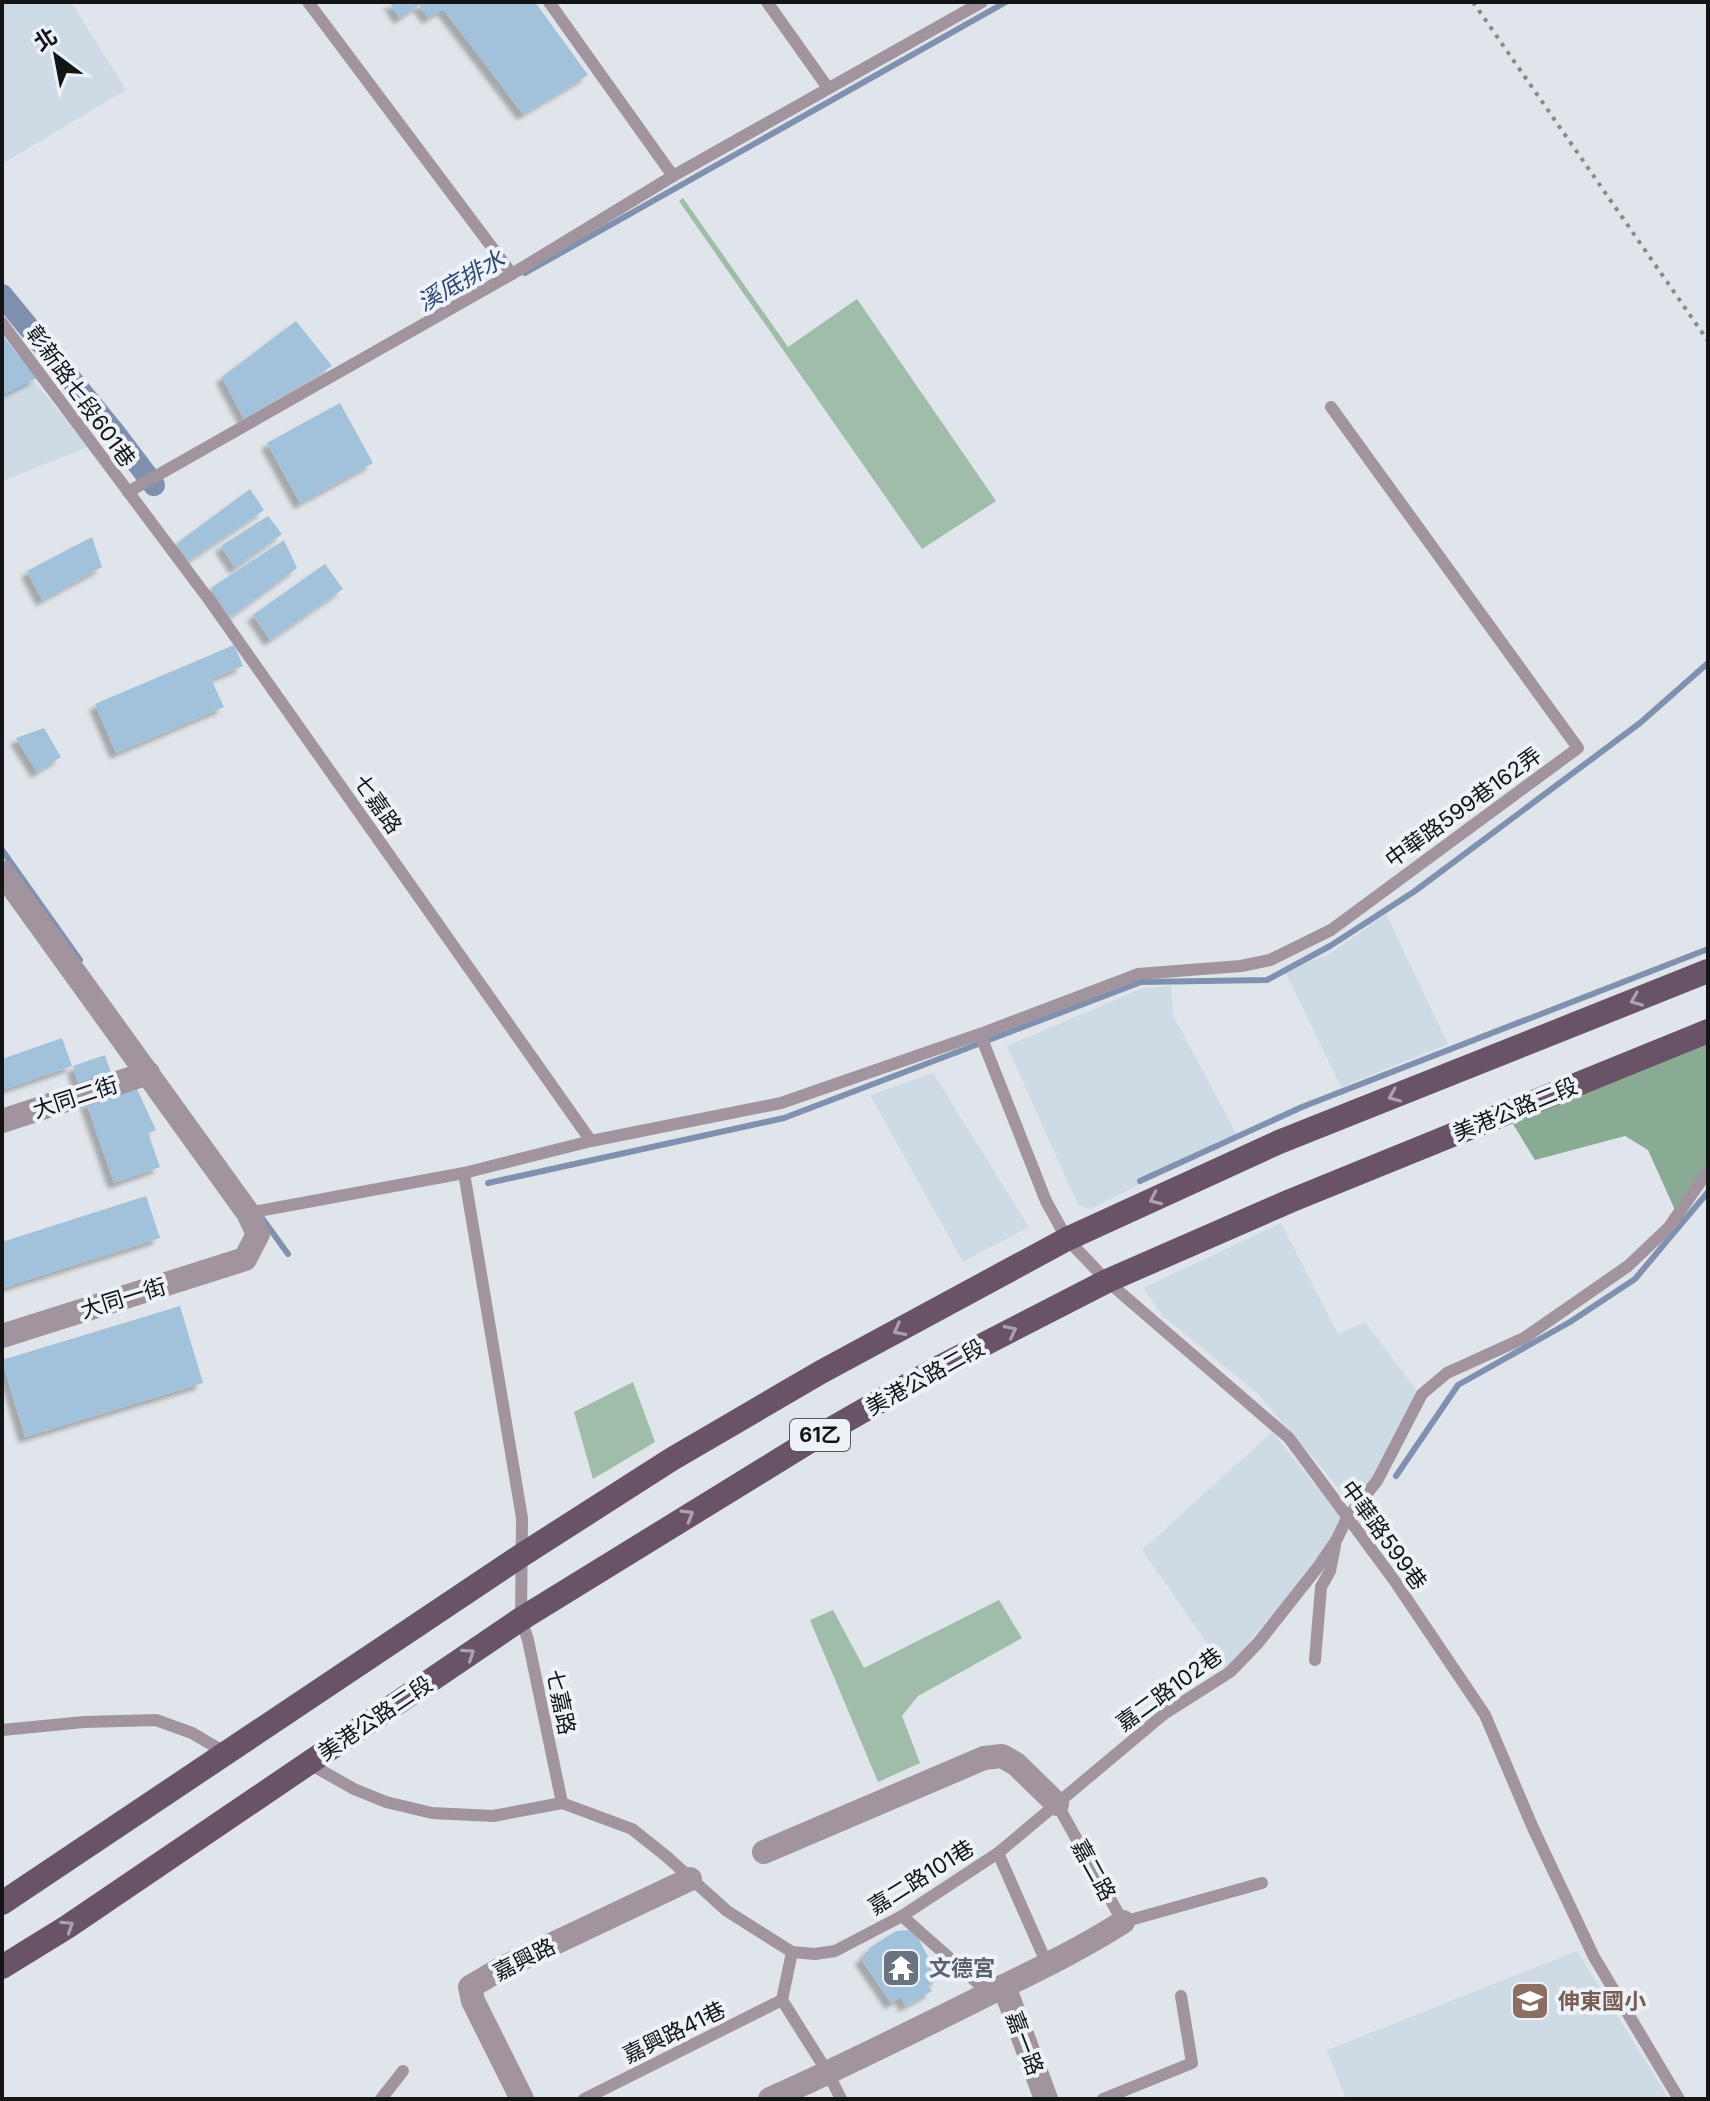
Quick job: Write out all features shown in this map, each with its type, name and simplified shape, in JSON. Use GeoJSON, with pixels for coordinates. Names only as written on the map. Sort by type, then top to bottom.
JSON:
{"type":"FeatureCollection","features":[{"type":"Feature","properties":{"kind":"main road","name":"61乙"},"geometry":{"type":"LineString","coordinates":[[2,1903],[522,1555],[672,1459],[821,1372],[1067,1239],[1279,1142],[1708,971]]}},
{"type":"Feature","properties":{"kind":"main road","name":"美港公路二段"},"geometry":{"type":"LineString","coordinates":[[2,1967],[67,1927],[521,1619],[810,1441],[938,1368],[1107,1281],[1290,1201],[1708,1031]]}},
{"type":"Feature","properties":{"kind":"street"},"geometry":{"type":"LineString","coordinates":[[2,872],[248,1213]]}},
{"type":"Feature","properties":{"kind":"street","name":"大同二街"},"geometry":{"type":"LineString","coordinates":[[2,1121],[148,1073]]}},
{"type":"Feature","properties":{"kind":"street","name":"大同一街"},"geometry":{"type":"LineString","coordinates":[[2,1336],[245,1259],[258,1234],[248,1213]]}},
{"type":"Feature","properties":{"kind":"street","name":"嘉二路"},"geometry":{"type":"LineString","coordinates":[[764,1852],[984,1758],[1002,1756],[1016,1764],[1057,1804]]}},
{"type":"Feature","properties":{"kind":"street","name":"嘉興路"},"geometry":{"type":"LineString","coordinates":[[522,2099],[473,2001],[470,1987],[502,1968],[690,1879]]}},
{"type":"Feature","properties":{"kind":"street","name":"嘉二路"},"geometry":{"type":"LineString","coordinates":[[770,2099],[996,1990],[1123,1922]]}},
{"type":"Feature","properties":{"kind":"street","name":"嘉一路"},"geometry":{"type":"LineString","coordinates":[[996,1990],[1046,2099]]}},
{"type":"Feature","properties":{"kind":"lane"},"geometry":{"type":"LineString","coordinates":[[308,2],[512,274]]}},
{"type":"Feature","properties":{"kind":"lane"},"geometry":{"type":"LineString","coordinates":[[549,2],[673,176]]}},
{"type":"Feature","properties":{"kind":"lane"},"geometry":{"type":"LineString","coordinates":[[767,2],[828,88]]}},
{"type":"Feature","properties":{"kind":"lane"},"geometry":{"type":"LineString","coordinates":[[128,492],[512,274],[673,176],[982,2]]}},
{"type":"Feature","properties":{"kind":"lane","name":"彰新路七段601巷"},"geometry":{"type":"LineString","coordinates":[[2,323],[128,492]]}},
{"type":"Feature","properties":{"kind":"lane","name":"中華路599巷162弄"},"geometry":{"type":"LineString","coordinates":[[980,1034],[1138,974],[1241,966],[1270,960],[1331,930],[1578,748],[1331,407]]}},
{"type":"Feature","properties":{"kind":"lane","name":"七嘉路"},"geometry":{"type":"LineString","coordinates":[[128,492],[227,626],[591,1141]]}},
{"type":"Feature","properties":{"kind":"lane"},"geometry":{"type":"LineString","coordinates":[[248,1213],[464,1173],[591,1141],[781,1103],[980,1034]]}},
{"type":"Feature","properties":{"kind":"lane","name":"中華路599巷"},"geometry":{"type":"LineString","coordinates":[[980,1034],[1046,1201],[1067,1239],[1107,1281],[1289,1438],[1394,1580],[1485,1715],[1533,1828],[1594,1957],[1679,2099]]}},
{"type":"Feature","properties":{"kind":"lane","name":"嘉二路102巷"},"geometry":{"type":"LineString","coordinates":[[1057,1804],[1164,1714],[1230,1672],[1258,1643],[1318,1567],[1347,1518],[1377,1481],[1422,1394],[1447,1373],[1524,1338],[1628,1266],[1669,1227],[1708,1171]]}},
{"type":"Feature","properties":{"kind":"lane","name":"七嘉路"},"geometry":{"type":"LineString","coordinates":[[464,1173],[522,1518],[521,1619],[562,1803]]}},
{"type":"Feature","properties":{"kind":"lane"},"geometry":{"type":"LineString","coordinates":[[1315,1660],[1321,1587],[1330,1571],[1337,1539]]}},
{"type":"Feature","properties":{"kind":"lane"},"geometry":{"type":"LineString","coordinates":[[2,1730],[84,1722],[156,1720],[192,1733],[226,1753]]}},
{"type":"Feature","properties":{"kind":"lane"},"geometry":{"type":"LineString","coordinates":[[308,1763],[354,1789],[386,1802],[432,1813],[493,1816],[562,1803],[632,1829],[727,1911],[792,1952],[782,2000],[841,2099]]}},
{"type":"Feature","properties":{"kind":"lane","name":"嘉二路101巷"},"geometry":{"type":"LineString","coordinates":[[792,1952],[815,1954],[835,1951],[902,1916],[998,1853],[1057,1804]]}},
{"type":"Feature","properties":{"kind":"lane","name":"嘉二路"},"geometry":{"type":"LineString","coordinates":[[1057,1804],[1123,1922]]}},
{"type":"Feature","properties":{"kind":"lane"},"geometry":{"type":"LineString","coordinates":[[998,1853],[1047,1964]]}},
{"type":"Feature","properties":{"kind":"lane"},"geometry":{"type":"LineString","coordinates":[[1123,1922],[1262,1883]]}},
{"type":"Feature","properties":{"kind":"lane"},"geometry":{"type":"LineString","coordinates":[[902,1916],[996,1990]]}},
{"type":"Feature","properties":{"kind":"lane"},"geometry":{"type":"LineString","coordinates":[[1103,2099],[1192,2063],[1181,1996]]}},
{"type":"Feature","properties":{"kind":"lane","name":"嘉興路41巷"},"geometry":{"type":"LineString","coordinates":[[584,2099],[782,2000]]}},
{"type":"Feature","properties":{"kind":"lane"},"geometry":{"type":"LineString","coordinates":[[381,2099],[403,2071]]}},
{"type":"Feature","properties":{"kind":"path"},"geometry":{"type":"LineString","coordinates":[[1473,2],[1708,341]]}},
{"type":"Feature","properties":{"kind":"shaded area"},"geometry":{"type":"Polygon","coordinates":[[[7,2],[71,2],[126,90],[2,164],[2,5],[7,2]]]}},
{"type":"Feature","properties":{"kind":"shaded area"},"geometry":{"type":"Polygon","coordinates":[[[2,342],[88,447],[2,481],[2,342]]]}},
{"type":"Feature","properties":{"kind":"shaded area"},"geometry":{"type":"Polygon","coordinates":[[[1386,914],[1448,1044],[1341,1087],[1285,971],[1330,954],[1386,914]]]}},
{"type":"Feature","properties":{"kind":"shaded area"},"geometry":{"type":"Polygon","coordinates":[[[1171,986],[1173,1015],[1237,1135],[1091,1209],[1078,1205],[1007,1046],[1143,988],[1171,986]]]}},
{"type":"Feature","properties":{"kind":"shaded area"},"geometry":{"type":"Polygon","coordinates":[[[933,1073],[1029,1227],[963,1262],[870,1095],[933,1073]]]}},
{"type":"Feature","properties":{"kind":"shaded area"},"geometry":{"type":"Polygon","coordinates":[[[1281,1223],[1338,1334],[1365,1322],[1425,1402],[1371,1489],[1359,1495],[1346,1496],[1258,1394],[1163,1316],[1143,1288],[1281,1223]]]}},
{"type":"Feature","properties":{"kind":"shaded area"},"geometry":{"type":"Polygon","coordinates":[[[1272,1432],[1341,1517],[1338,1535],[1226,1670],[1142,1550],[1272,1432]]]}},
{"type":"Feature","properties":{"kind":"shaded area","name":"伸東國小"},"geometry":{"type":"Polygon","coordinates":[[[1577,1951],[1669,2099],[1346,2099],[1327,2050],[1577,1951]]]}},
{"type":"Feature","properties":{"kind":"green space"},"geometry":{"type":"Polygon","coordinates":[[[683,198],[788,347],[857,299],[996,501],[922,549],[679,201],[683,198]]]}},
{"type":"Feature","properties":{"kind":"green space"},"geometry":{"type":"Polygon","coordinates":[[[1708,1041],[1708,1174],[1679,1219],[1648,1150],[1625,1136],[1535,1160],[1513,1124],[1708,1041]]]}},
{"type":"Feature","properties":{"kind":"green space"},"geometry":{"type":"Polygon","coordinates":[[[633,1382],[655,1442],[593,1479],[574,1412],[633,1382]]]}},
{"type":"Feature","properties":{"kind":"green space"},"geometry":{"type":"Polygon","coordinates":[[[999,1600],[1022,1638],[918,1696],[902,1716],[920,1763],[878,1782],[810,1620],[833,1610],[864,1668],[999,1600]]]}},
{"type":"Feature","properties":{"kind":"building"},"geometry":{"type":"Polygon","coordinates":[[[389,2],[535,2],[588,75],[523,114],[443,9],[428,18],[419,5],[400,18],[389,2]]]}},
{"type":"Feature","properties":{"kind":"building"},"geometry":{"type":"Polygon","coordinates":[[[296,321],[332,366],[244,419],[222,377],[296,321]]]}},
{"type":"Feature","properties":{"kind":"building"},"geometry":{"type":"Polygon","coordinates":[[[2,335],[37,378],[2,395],[2,335]]]}},
{"type":"Feature","properties":{"kind":"building"},"geometry":{"type":"Polygon","coordinates":[[[340,403],[373,463],[300,503],[267,443],[340,403]]]}},
{"type":"Feature","properties":{"kind":"building"},"geometry":{"type":"Polygon","coordinates":[[[250,489],[264,510],[188,561],[176,544],[250,489]]]}},
{"type":"Feature","properties":{"kind":"building"},"geometry":{"type":"Polygon","coordinates":[[[268,516],[282,534],[235,568],[221,546],[268,516]]]}},
{"type":"Feature","properties":{"kind":"building"},"geometry":{"type":"Polygon","coordinates":[[[92,537],[102,567],[42,600],[27,571],[92,537]]]}},
{"type":"Feature","properties":{"kind":"building"},"geometry":{"type":"Polygon","coordinates":[[[284,540],[297,568],[229,618],[211,588],[284,540]]]}},
{"type":"Feature","properties":{"kind":"building"},"geometry":{"type":"Polygon","coordinates":[[[325,564],[343,589],[270,640],[253,615],[325,564]]]}},
{"type":"Feature","properties":{"kind":"building"},"geometry":{"type":"Polygon","coordinates":[[[234,645],[243,666],[211,679],[224,707],[116,753],[95,704],[234,645]]]}},
{"type":"Feature","properties":{"kind":"building"},"geometry":{"type":"Polygon","coordinates":[[[44,728],[61,757],[37,772],[16,738],[44,728]]]}},
{"type":"Feature","properties":{"kind":"building"},"geometry":{"type":"Polygon","coordinates":[[[62,1038],[72,1066],[2,1090],[2,1059],[62,1038]]]}},
{"type":"Feature","properties":{"kind":"building"},"geometry":{"type":"Polygon","coordinates":[[[105,1055],[114,1082],[80,1092],[73,1066],[105,1055]]]}},
{"type":"Feature","properties":{"kind":"building"},"geometry":{"type":"Polygon","coordinates":[[[135,1085],[156,1130],[148,1133],[160,1167],[114,1183],[86,1102],[135,1085]]]}},
{"type":"Feature","properties":{"kind":"building"},"geometry":{"type":"Polygon","coordinates":[[[146,1196],[160,1238],[2,1288],[2,1242],[146,1196]]]}},
{"type":"Feature","properties":{"kind":"building"},"geometry":{"type":"Polygon","coordinates":[[[180,1306],[203,1383],[25,1437],[2,1360],[180,1306]]]}},
{"type":"Feature","properties":{"kind":"building","name":"文德宮"},"geometry":{"type":"Polygon","coordinates":[[[914,1930],[939,1978],[928,1985],[932,1991],[905,2006],[901,1997],[891,2003],[861,1959],[871,1947],[896,1931],[914,1930]]]}},
{"type":"Feature","properties":{"kind":"waterway","name":"溪底排水"},"geometry":{"type":"LineString","coordinates":[[525,273],[1006,2]]}},
{"type":"Feature","properties":{"kind":"waterway","name":"溪底排水"},"geometry":{"type":"LineString","coordinates":[[2,295],[154,485]]}},
{"type":"Feature","properties":{"kind":"waterway"},"geometry":{"type":"LineString","coordinates":[[488,1183],[784,1118],[1141,982],[1267,980],[1330,946],[1415,891],[1640,723],[1708,663]]}},
{"type":"Feature","properties":{"kind":"waterway"},"geometry":{"type":"LineString","coordinates":[[2,850],[80,960]]}},
{"type":"Feature","properties":{"kind":"waterway"},"geometry":{"type":"LineString","coordinates":[[1140,1181],[1302,1107],[1708,949]]}},
{"type":"Feature","properties":{"kind":"waterway"},"geometry":{"type":"LineString","coordinates":[[1396,1476],[1458,1385],[1570,1322],[1635,1279],[1708,1192]]}},
{"type":"Feature","properties":{"kind":"waterway"},"geometry":{"type":"LineString","coordinates":[[262,1218],[288,1254]]}},
{"type":"Feature","properties":{"kind":"place","name":"文德宮"},"geometry":{"type":"Point","coordinates":[901,1968]}},
{"type":"Feature","properties":{"kind":"place","name":"伸東國小"},"geometry":{"type":"Point","coordinates":[1530,2001]}}]}
